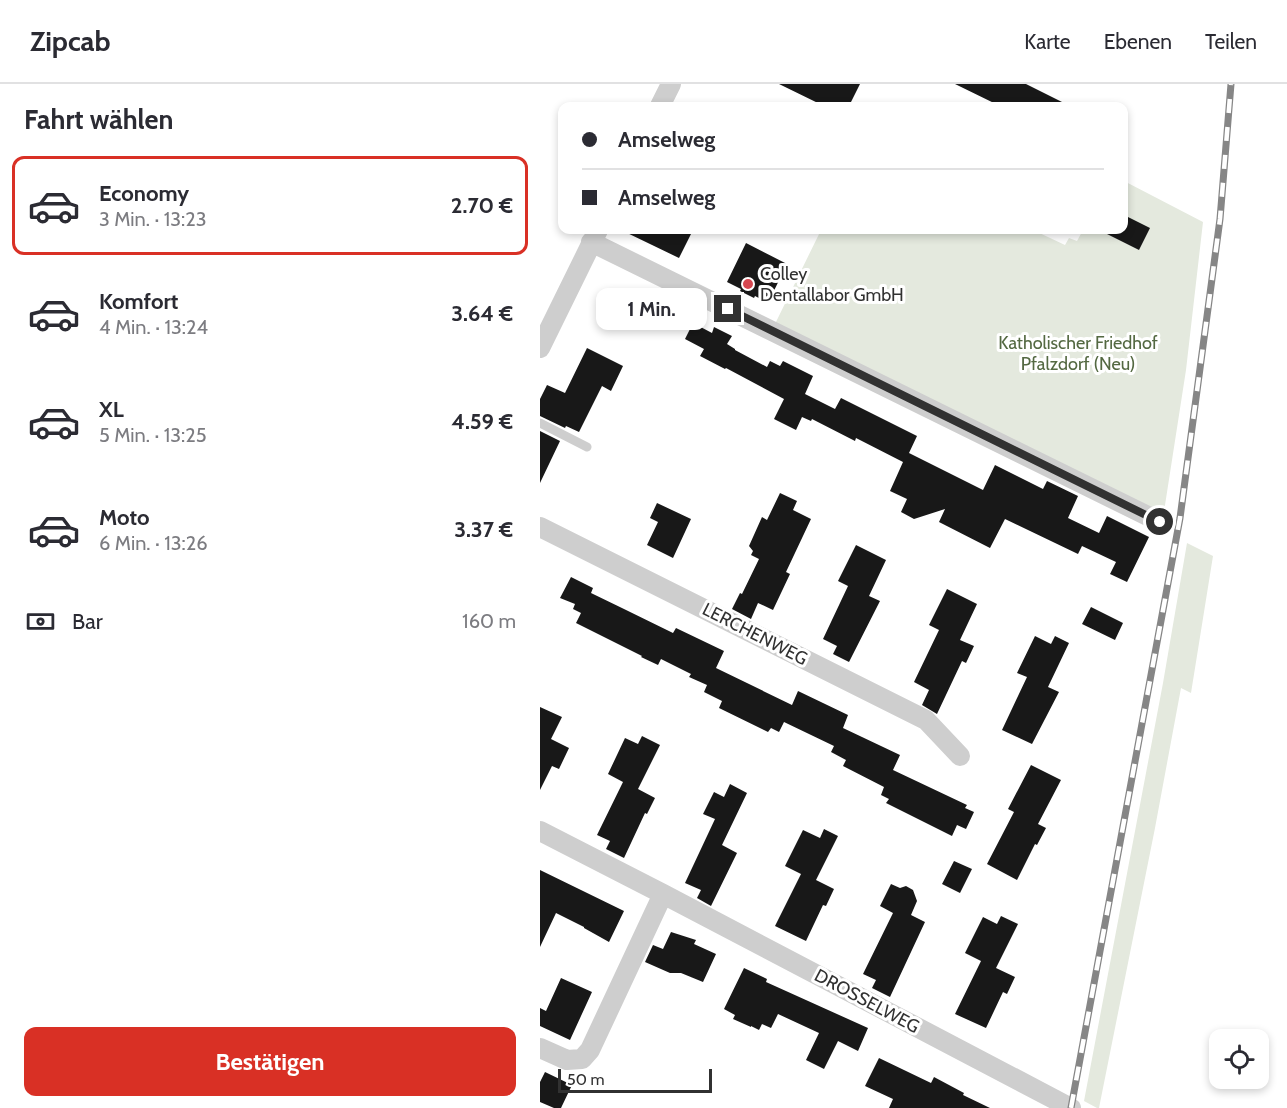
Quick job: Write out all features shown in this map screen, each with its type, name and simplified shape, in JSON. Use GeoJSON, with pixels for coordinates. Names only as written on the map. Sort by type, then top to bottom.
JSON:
{"type":"FeatureCollection","features":[{"type":"Feature","properties":{"kind":"street"},"geometry":{"type":"LineString","coordinates":[[662,102],[671,84]]}},
{"type":"Feature","properties":{"kind":"street"},"geometry":{"type":"LineString","coordinates":[[540,348],[595,236],[1160,522]]}},
{"type":"Feature","properties":{"kind":"street","name":"LERCHENWEG"},"geometry":{"type":"LineString","coordinates":[[540,526],[926,720],[960,756]]}},
{"type":"Feature","properties":{"kind":"street","name":"DROSSELWEG"},"geometry":{"type":"LineString","coordinates":[[540,831],[1071,1108]]}},
{"type":"Feature","properties":{"kind":"street"},"geometry":{"type":"LineString","coordinates":[[540,1048],[567,1060],[582,1059],[590,1050],[663,894]]}},
{"type":"Feature","properties":{"kind":"lane"},"geometry":{"type":"LineString","coordinates":[[540,423],[587,447]]}},
{"type":"Feature","properties":{"kind":"green space","name":"Katholischer Friedhof Pfalzdorf (Neu)"},"geometry":{"type":"Polygon","coordinates":[[[1128,183],[1203,222],[1186,370],[1163,518],[775,324],[819,234],[1042,234],[1065,245],[1069,238],[1077,241],[1081,234],[1128,234],[1128,183]]]}},
{"type":"Feature","properties":{"kind":"green space"},"geometry":{"type":"Polygon","coordinates":[[[1187,543],[1213,556],[1191,693],[1181,688],[1099,1108],[1097,1108],[1084,1101],[1163,683],[1187,543]]]}},
{"type":"Feature","properties":{"kind":"building"},"geometry":{"type":"Polygon","coordinates":[[[779,84],[860,84],[851,102],[816,102],[779,84]]]}},
{"type":"Feature","properties":{"kind":"building"},"geometry":{"type":"Polygon","coordinates":[[[955,84],[1026,84],[1062,102],[992,102],[955,84]]]}},
{"type":"Feature","properties":{"kind":"building"},"geometry":{"type":"Polygon","coordinates":[[[1128,217],[1150,228],[1139,250],[1107,234],[1128,234],[1128,217]]]}},
{"type":"Feature","properties":{"kind":"building"},"geometry":{"type":"Polygon","coordinates":[[[629,234],[691,234],[679,258],[629,234]]]}},
{"type":"Feature","properties":{"kind":"building"},"geometry":{"type":"Polygon","coordinates":[[[746,243],[787,264],[768,303],[740,291],[741,289],[727,282],[746,243]]]}},
{"type":"Feature","properties":{"kind":"building"},"geometry":{"type":"Polygon","coordinates":[[[615,290],[640,301],[628,326],[603,314],[615,290]]]}},
{"type":"Feature","properties":{"kind":"building"},"geometry":{"type":"Polygon","coordinates":[[[693,323],[712,333],[714,327],[732,336],[727,344],[767,367],[770,361],[780,366],[783,361],[813,376],[805,394],[835,409],[841,398],[917,436],[909,453],[983,490],[995,465],[1043,489],[1047,481],[1078,496],[1068,518],[1099,533],[1107,516],[1149,537],[1127,582],[1110,574],[1116,562],[1082,546],[1078,554],[1005,519],[990,548],[939,522],[945,509],[914,519],[901,512],[907,499],[890,491],[903,462],[812,419],[811,421],[802,417],[796,430],[774,419],[784,399],[700,356],[704,349],[685,339],[693,323]]]}},
{"type":"Feature","properties":{"kind":"building"},"geometry":{"type":"Polygon","coordinates":[[[587,348],[623,366],[611,391],[602,386],[579,432],[540,416],[540,399],[547,385],[565,393],[587,348]]]}},
{"type":"Feature","properties":{"kind":"building"},"geometry":{"type":"Polygon","coordinates":[[[540,431],[560,441],[540,483],[540,431]]]}},
{"type":"Feature","properties":{"kind":"building"},"geometry":{"type":"Polygon","coordinates":[[[780,493],[797,501],[793,510],[811,519],[786,572],[790,574],[773,610],[758,603],[751,619],[732,609],[759,559],[751,555],[753,551],[749,546],[762,517],[767,520],[780,493]]]}},
{"type":"Feature","properties":{"kind":"building"},"geometry":{"type":"Polygon","coordinates":[[[657,503],[691,519],[673,558],[647,545],[658,522],[650,518],[657,503]]]}},
{"type":"Feature","properties":{"kind":"building"},"geometry":{"type":"Polygon","coordinates":[[[856,545],[886,560],[869,596],[880,601],[849,662],[833,654],[837,646],[823,639],[848,586],[838,581],[856,545]]]}},
{"type":"Feature","properties":{"kind":"building"},"geometry":{"type":"Polygon","coordinates":[[[571,577],[593,588],[591,593],[673,633],[676,628],[724,651],[716,668],[792,705],[798,691],[848,715],[843,728],[900,755],[893,770],[967,805],[965,808],[974,812],[966,829],[957,825],[952,836],[886,803],[889,799],[881,795],[884,787],[843,766],[846,760],[831,752],[834,746],[784,722],[779,732],[771,728],[768,732],[719,708],[722,701],[704,692],[707,685],[689,677],[691,674],[661,659],[658,665],[576,623],[581,613],[573,609],[575,604],[560,598],[571,577]]]}},
{"type":"Feature","properties":{"kind":"building"},"geometry":{"type":"Polygon","coordinates":[[[947,589],[977,604],[960,640],[974,646],[966,663],[962,661],[937,714],[922,705],[929,690],[914,682],[939,630],[929,625],[947,589]]]}},
{"type":"Feature","properties":{"kind":"building"},"geometry":{"type":"Polygon","coordinates":[[[1091,607],[1123,623],[1115,640],[1082,624],[1091,607]]]}},
{"type":"Feature","properties":{"kind":"building"},"geometry":{"type":"Polygon","coordinates":[[[1035,636],[1051,644],[1055,636],[1069,643],[1048,687],[1059,692],[1032,744],[1002,730],[1027,677],[1017,673],[1035,636]]]}},
{"type":"Feature","properties":{"kind":"building"},"geometry":{"type":"Polygon","coordinates":[[[540,707],[562,717],[551,739],[569,748],[559,769],[552,766],[540,790],[540,707]]]}},
{"type":"Feature","properties":{"kind":"building"},"geometry":{"type":"Polygon","coordinates":[[[642,736],[660,745],[638,789],[655,798],[647,814],[645,813],[624,858],[606,849],[610,841],[597,835],[623,782],[608,774],[625,738],[638,744],[642,736]]]}},
{"type":"Feature","properties":{"kind":"building"},"geometry":{"type":"Polygon","coordinates":[[[1031,765],[1061,780],[1038,824],[1046,828],[1037,845],[1035,844],[1017,880],[987,864],[1014,812],[1008,809],[1031,765]]]}},
{"type":"Feature","properties":{"kind":"building"},"geometry":{"type":"Polygon","coordinates":[[[730,784],[747,793],[722,845],[737,853],[711,906],[697,898],[701,890],[685,883],[715,819],[703,814],[714,792],[724,797],[730,784]]]}},
{"type":"Feature","properties":{"kind":"building"},"geometry":{"type":"Polygon","coordinates":[[[824,829],[838,836],[816,880],[834,889],[826,906],[823,905],[806,941],[775,926],[801,874],[785,866],[803,830],[820,838],[824,829]]]}},
{"type":"Feature","properties":{"kind":"building"},"geometry":{"type":"Polygon","coordinates":[[[954,861],[972,869],[960,893],[942,884],[954,861]]]}},
{"type":"Feature","properties":{"kind":"building"},"geometry":{"type":"Polygon","coordinates":[[[540,870],[624,911],[609,942],[556,913],[540,947],[540,870]]]}},
{"type":"Feature","properties":{"kind":"building"},"geometry":{"type":"Polygon","coordinates":[[[891,884],[900,888],[906,886],[913,890],[917,901],[911,915],[925,922],[890,997],[872,988],[876,980],[863,974],[893,913],[880,906],[891,884]]]}},
{"type":"Feature","properties":{"kind":"building"},"geometry":{"type":"Polygon","coordinates":[[[1001,916],[1018,924],[996,968],[1015,977],[1007,994],[1003,992],[986,1028],[955,1014],[981,961],[965,953],[983,917],[997,924],[1001,916]]]}},
{"type":"Feature","properties":{"kind":"building"},"geometry":{"type":"Polygon","coordinates":[[[671,932],[696,940],[694,944],[716,954],[703,982],[681,973],[670,973],[645,962],[653,945],[663,949],[671,932]]]}},
{"type":"Feature","properties":{"kind":"building"},"geometry":{"type":"Polygon","coordinates":[[[744,968],[767,979],[766,982],[868,1028],[858,1051],[838,1041],[824,1069],[806,1060],[819,1033],[778,1014],[771,1028],[762,1024],[759,1030],[733,1019],[735,1015],[724,1009],[744,968]]]}},
{"type":"Feature","properties":{"kind":"building"},"geometry":{"type":"Polygon","coordinates":[[[561,978],[592,992],[570,1040],[540,1026],[540,1008],[546,1011],[561,978]]]}},
{"type":"Feature","properties":{"kind":"building"},"geometry":{"type":"Polygon","coordinates":[[[879,1058],[931,1083],[934,1077],[990,1108],[889,1108],[893,1099],[865,1086],[879,1058]]]}},
{"type":"Feature","properties":{"kind":"building"},"geometry":{"type":"Polygon","coordinates":[[[545,1072],[572,1085],[561,1108],[554,1108],[540,1102],[540,1082],[545,1072]]]}},
{"type":"Feature","properties":{"kind":"railway"},"geometry":{"type":"LineString","coordinates":[[1071,1108],[1180,518],[1220,219],[1231,84]]}},
{"type":"Feature","properties":{"kind":"place","name":"Colley Dentallabor GmbH"},"geometry":{"type":"Point","coordinates":[748,284]}},
{"type":"Feature","properties":{"kind":"route"},"geometry":{"type":"LineString","coordinates":[[728,309],[1160,522]]}}]}
